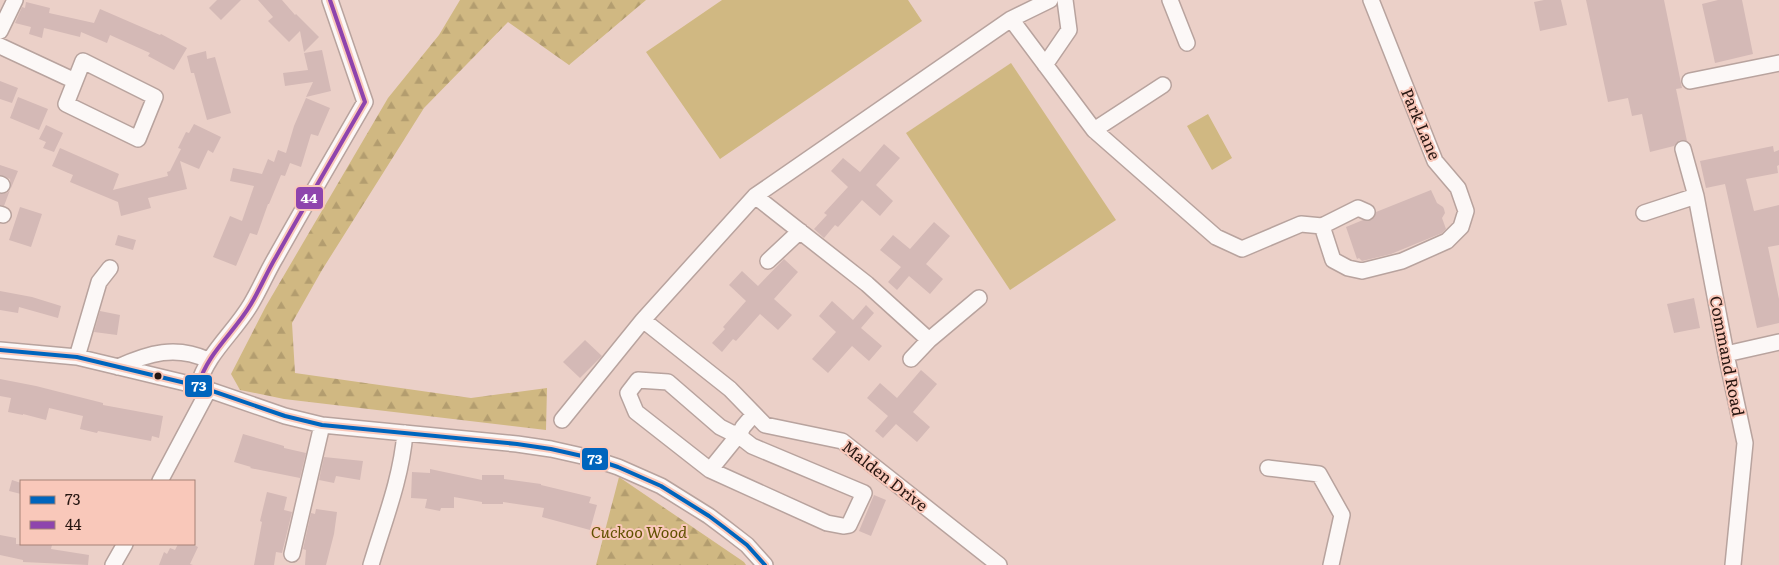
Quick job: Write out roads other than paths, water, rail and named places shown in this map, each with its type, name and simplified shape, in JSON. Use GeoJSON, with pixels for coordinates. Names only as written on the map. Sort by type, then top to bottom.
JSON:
{"type":"FeatureCollection","features":[{"type":"Feature","properties":{"kind":"street"},"geometry":{"type":"LineString","coordinates":[[0,31],[15,0]]}},
{"type":"Feature","properties":{"kind":"street"},"geometry":{"type":"LineString","coordinates":[[161,480],[188,432],[204,388],[202,372],[208,360],[248,308],[365,102],[330,0]]}},
{"type":"Feature","properties":{"kind":"street"},"geometry":{"type":"LineString","coordinates":[[562,420],[643,320],[755,196],[1011,19],[1050,0]]}},
{"type":"Feature","properties":{"kind":"street"},"geometry":{"type":"LineString","coordinates":[[1045,65],[1068,30],[1065,0]]}},
{"type":"Feature","properties":{"kind":"street"},"geometry":{"type":"LineString","coordinates":[[1170,0],[1187,43]]}},
{"type":"Feature","properties":{"kind":"street","name":"Park Lane"},"geometry":{"type":"LineString","coordinates":[[1322,226],[1333,260],[1348,268],[1362,271],[1394,263],[1447,241],[1461,228],[1466,211],[1458,188],[1435,161],[1371,0]]}},
{"type":"Feature","properties":{"kind":"street"},"geometry":{"type":"LineString","coordinates":[[1011,19],[1094,130],[1216,237],[1242,249],[1301,224],[1322,226],[1358,208],[1367,212]]}},
{"type":"Feature","properties":{"kind":"street"},"geometry":{"type":"LineString","coordinates":[[0,46],[75,81]]}},
{"type":"Feature","properties":{"kind":"street"},"geometry":{"type":"LineString","coordinates":[[83,61],[155,97],[138,139],[66,104],[75,81],[83,61]]}},
{"type":"Feature","properties":{"kind":"street"},"geometry":{"type":"LineString","coordinates":[[1690,81],[1779,63]]}},
{"type":"Feature","properties":{"kind":"street"},"geometry":{"type":"LineString","coordinates":[[1094,130],[1163,85]]}},
{"type":"Feature","properties":{"kind":"street","name":"Command Road"},"geometry":{"type":"LineString","coordinates":[[1683,149],[1696,196],[1745,443],[1733,565]]}},
{"type":"Feature","properties":{"kind":"street"},"geometry":{"type":"LineString","coordinates":[[755,196],[867,284],[929,340]]}},
{"type":"Feature","properties":{"kind":"street"},"geometry":{"type":"LineString","coordinates":[[1644,213],[1696,196]]}},
{"type":"Feature","properties":{"kind":"street"},"geometry":{"type":"LineString","coordinates":[[768,261],[800,231]]}},
{"type":"Feature","properties":{"kind":"street"},"geometry":{"type":"LineString","coordinates":[[77,357],[99,282],[110,268]]}},
{"type":"Feature","properties":{"kind":"street"},"geometry":{"type":"LineString","coordinates":[[911,359],[929,340],[979,298]]}},
{"type":"Feature","properties":{"kind":"street","name":"Malden Drive"},"geometry":{"type":"LineString","coordinates":[[643,320],[730,389],[764,425],[842,441],[1000,565]]}},
{"type":"Feature","properties":{"kind":"street"},"geometry":{"type":"LineString","coordinates":[[1726,354],[1779,342]]}},
{"type":"Feature","properties":{"kind":"street"},"geometry":{"type":"LineString","coordinates":[[0,350],[77,357],[204,388],[285,416],[322,425],[526,445],[551,449],[618,466],[661,486],[709,516],[747,545],[765,565]]}},
{"type":"Feature","properties":{"kind":"street"},"geometry":{"type":"LineString","coordinates":[[118,367],[137,358],[168,351],[196,354],[208,360]]}},
{"type":"Feature","properties":{"kind":"street"},"geometry":{"type":"LineString","coordinates":[[638,380],[668,382],[720,427],[732,433],[740,433],[743,439],[752,446],[864,493],[849,525],[843,526],[827,523],[710,470],[636,412],[628,393],[638,380]]}},
{"type":"Feature","properties":{"kind":"street"},"geometry":{"type":"LineString","coordinates":[[710,470],[740,433],[742,426],[754,414]]}},
{"type":"Feature","properties":{"kind":"street"},"geometry":{"type":"LineString","coordinates":[[292,554],[322,425]]}},
{"type":"Feature","properties":{"kind":"street"},"geometry":{"type":"LineString","coordinates":[[370,565],[395,489],[405,433]]}},
{"type":"Feature","properties":{"kind":"street"},"geometry":{"type":"LineString","coordinates":[[1268,468],[1319,474],[1342,516],[1331,565]]}},
{"type":"Feature","properties":{"kind":"street"},"geometry":{"type":"LineString","coordinates":[[113,565],[124,545]]}},
{"type":"Feature","properties":{"kind":"park label","name":"Cuckoo Wood"},"geometry":{"type":"Point","coordinates":[639,532]}}]}
